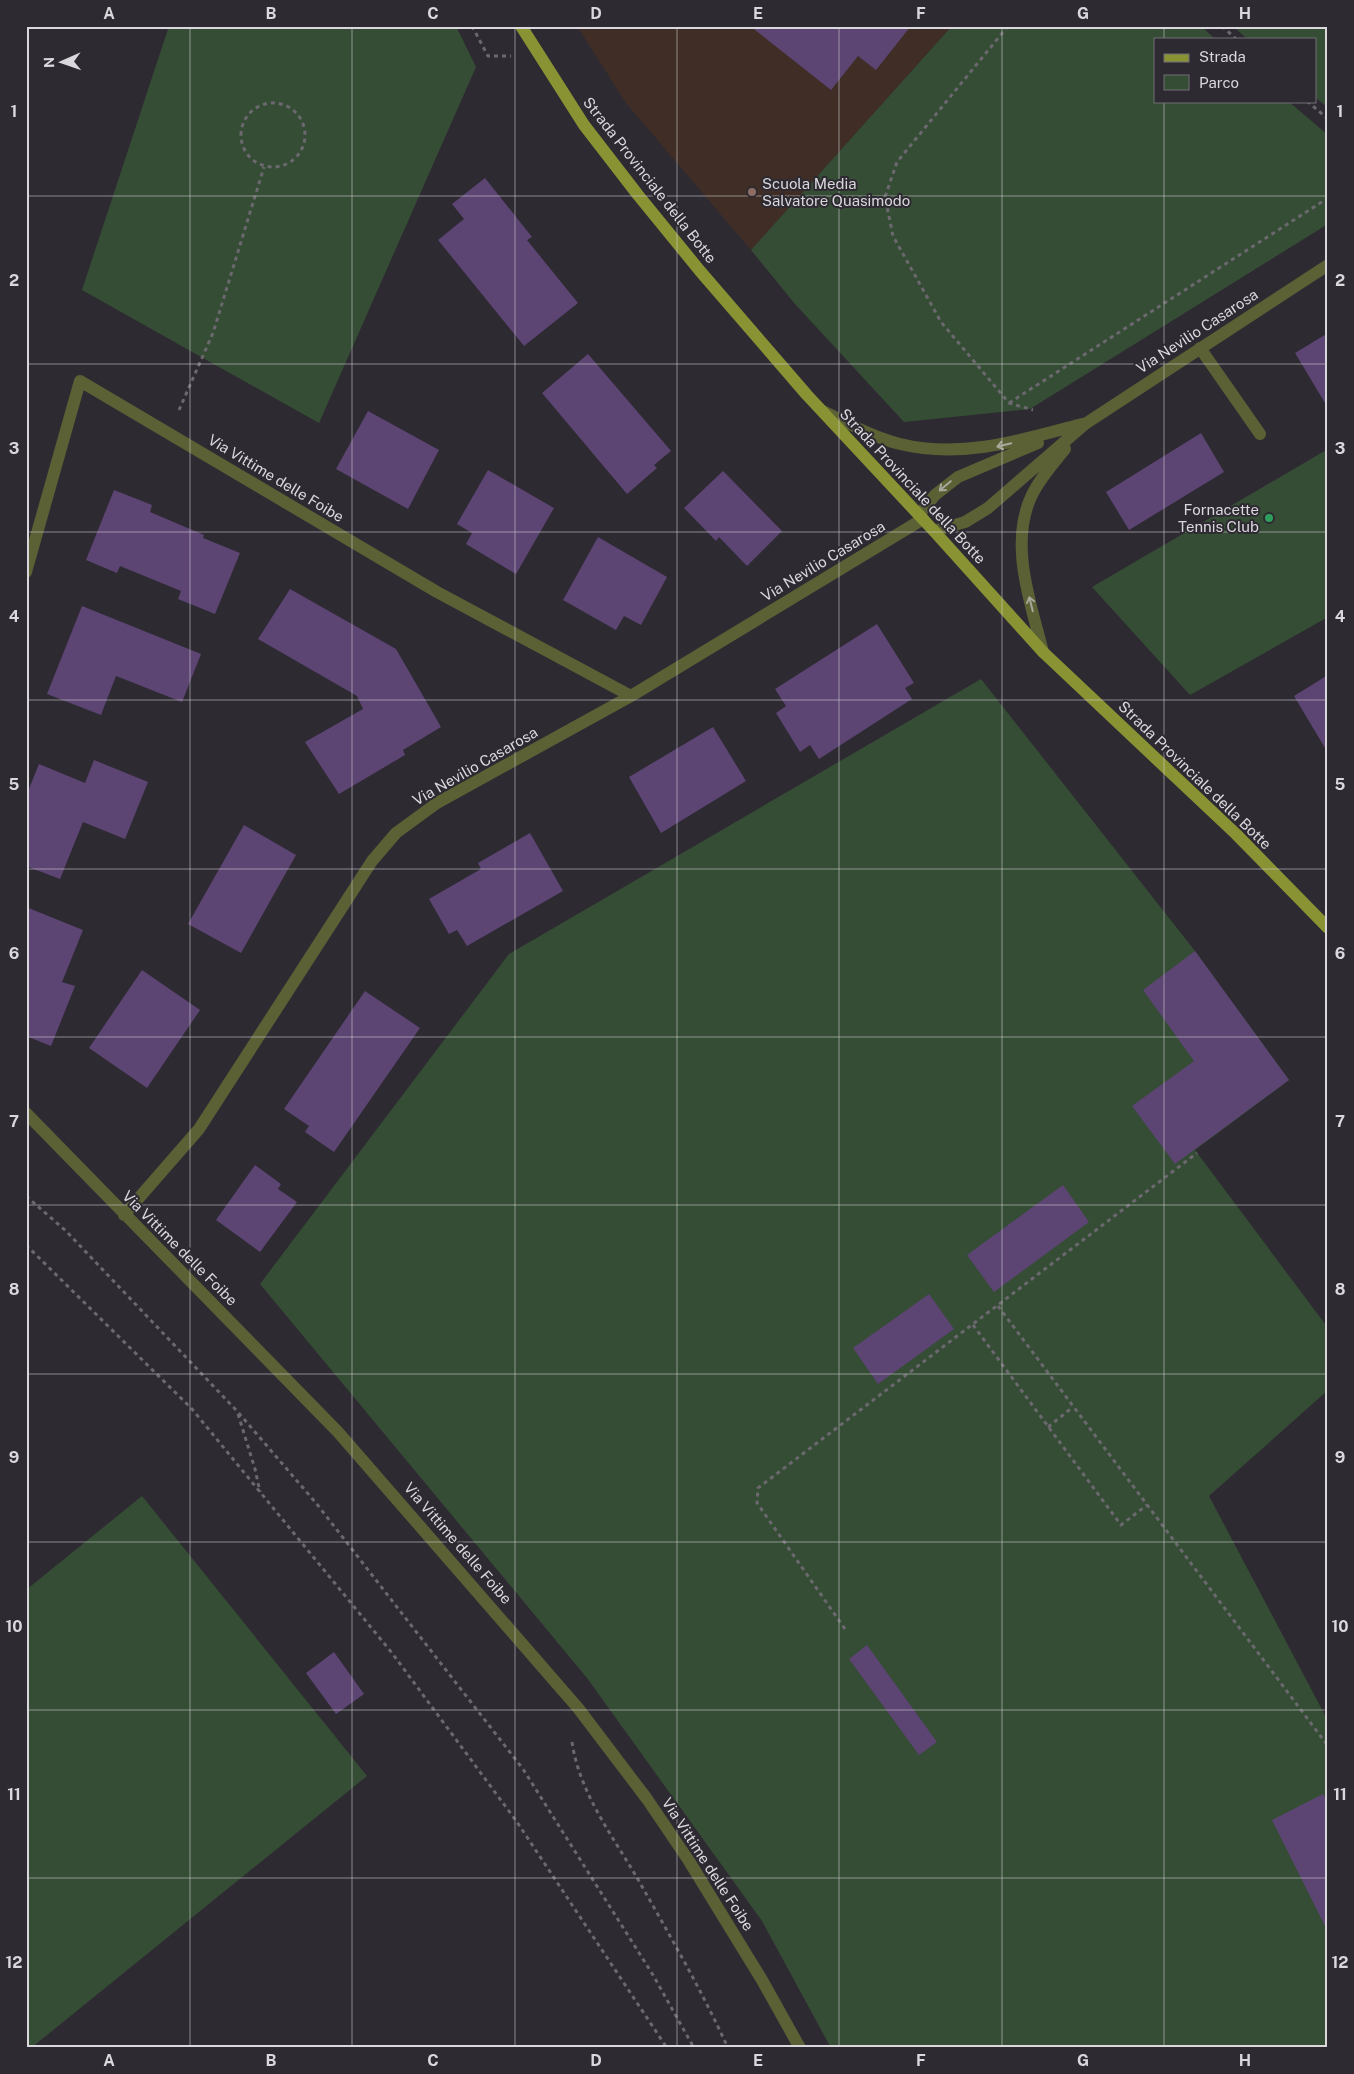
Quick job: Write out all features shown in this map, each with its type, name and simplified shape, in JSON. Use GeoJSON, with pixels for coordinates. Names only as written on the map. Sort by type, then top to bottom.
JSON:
{"type":"FeatureCollection","features":[{"type":"Feature","properties":{"kind":"main road","name":"Strada Provinciale della Botte"},"geometry":{"type":"LineString","coordinates":[[521,26],[538,56],[584,125],[700,271],[822,411],[1043,652],[1236,834],[1328,928]]}},
{"type":"Feature","properties":{"kind":"street","name":"Via Nevilio Casarosa"},"geometry":{"type":"LineString","coordinates":[[934,531],[965,522],[988,508],[1085,424],[1328,265]]}},
{"type":"Feature","properties":{"kind":"street"},"geometry":{"type":"LineString","coordinates":[[1200,348],[1260,434]]}},
{"type":"Feature","properties":{"kind":"street","name":"Via Vittime delle Foibe"},"geometry":{"type":"LineString","coordinates":[[26,572],[80,381],[436,592],[630,696]]}},
{"type":"Feature","properties":{"kind":"street","name":"Via Nevilio Casarosa"},"geometry":{"type":"LineString","coordinates":[[822,411],[864,431],[899,444],[945,450],[993,447],[1085,424]]}},
{"type":"Feature","properties":{"kind":"street","name":"Via Nevilio Casarosa"},"geometry":{"type":"LineString","coordinates":[[124,1215],[199,1129],[372,861],[396,833],[437,803],[630,696],[921,517],[936,494],[958,476],[1085,424]]}},
{"type":"Feature","properties":{"kind":"street","name":"Via Nevilio Casarosa"},"geometry":{"type":"LineString","coordinates":[[1043,652],[1028,595],[1023,560],[1022,526],[1032,495],[1085,424]]}},
{"type":"Feature","properties":{"kind":"street","name":"Via Vittime delle Foibe"},"geometry":{"type":"LineString","coordinates":[[26,1112],[124,1215],[338,1432],[578,1708],[647,1800],[689,1861],[762,1980],[800,2048]]}},
{"type":"Feature","properties":{"kind":"path"},"geometry":{"type":"LineString","coordinates":[[472,26],[488,56],[538,56]]}},
{"type":"Feature","properties":{"kind":"path"},"geometry":{"type":"LineString","coordinates":[[1008,26],[897,162],[885,197],[893,236],[941,322],[1009,403],[1037,411]]}},
{"type":"Feature","properties":{"kind":"path"},"geometry":{"type":"LineString","coordinates":[[1222,26],[1235,38]]}},
{"type":"Feature","properties":{"kind":"path"},"geometry":{"type":"LineString","coordinates":[[1308,102],[1328,120]]}},
{"type":"Feature","properties":{"kind":"path"},"geometry":{"type":"LineString","coordinates":[[265,104],[286,106],[295,111],[305,130],[301,151],[294,160],[285,166],[275,168],[264,167],[247,155],[242,146],[242,125],[247,116],[265,104]]}},
{"type":"Feature","properties":{"kind":"path"},"geometry":{"type":"LineString","coordinates":[[168,433],[213,333],[264,167]]}},
{"type":"Feature","properties":{"kind":"path"},"geometry":{"type":"LineString","coordinates":[[1009,403],[1328,198]]}},
{"type":"Feature","properties":{"kind":"path"},"geometry":{"type":"LineString","coordinates":[[845,1629],[757,1503],[758,1488],[1197,1154]]}},
{"type":"Feature","properties":{"kind":"path"},"geometry":{"type":"LineString","coordinates":[[26,1196],[66,1231],[237,1411],[316,1503],[523,1768],[653,1975],[694,2048]]}},
{"type":"Feature","properties":{"kind":"path"},"geometry":{"type":"LineString","coordinates":[[26,1245],[170,1385],[392,1653],[517,1822],[666,2048]]}},
{"type":"Feature","properties":{"kind":"path"},"geometry":{"type":"LineString","coordinates":[[998,1306],[1328,1746]]}},
{"type":"Feature","properties":{"kind":"path"},"geometry":{"type":"LineString","coordinates":[[973,1325],[1121,1525],[1147,1505]]}},
{"type":"Feature","properties":{"kind":"path"},"geometry":{"type":"LineString","coordinates":[[1048,1427],[1074,1407]]}},
{"type":"Feature","properties":{"kind":"path"},"geometry":{"type":"LineString","coordinates":[[237,1411],[255,1469],[260,1493]]}},
{"type":"Feature","properties":{"kind":"path"},"geometry":{"type":"LineString","coordinates":[[571,1738],[575,1765],[591,1799],[662,1921],[728,2048]]}},
{"type":"Feature","properties":{"kind":"shaded area","name":"Scuola Media Salvatore Quasimodo"},"geometry":{"type":"Polygon","coordinates":[[[577,26],[952,26],[751,250],[626,103],[577,26]]]}},
{"type":"Feature","properties":{"kind":"green space"},"geometry":{"type":"Polygon","coordinates":[[[182,26],[456,26],[476,67],[319,423],[82,290],[168,29],[182,26]]]}},
{"type":"Feature","properties":{"kind":"green space"},"geometry":{"type":"Polygon","coordinates":[[[952,26],[1201,26],[1214,38],[1154,38],[1154,102],[1289,102],[1328,135],[1328,224],[1030,409],[904,422],[795,304],[751,250],[952,26]]]}},
{"type":"Feature","properties":{"kind":"green space"},"geometry":{"type":"Polygon","coordinates":[[[1233,26],[1328,26],[1328,108],[1316,98],[1316,38],[1246,38],[1233,26]]]}},
{"type":"Feature","properties":{"kind":"green space","name":"Fornacette Tennis Club"},"geometry":{"type":"Polygon","coordinates":[[[1328,449],[1328,617],[1190,695],[1092,587],[1328,449]]]}},
{"type":"Feature","properties":{"kind":"green space"},"geometry":{"type":"Polygon","coordinates":[[[981,679],[1195,951],[1289,1080],[1195,1150],[1328,1328],[1327,1391],[1209,1496],[1328,1721],[1328,2048],[831,2048],[762,1921],[587,1678],[260,1284],[509,954],[981,679]]]}},
{"type":"Feature","properties":{"kind":"green space"},"geometry":{"type":"Polygon","coordinates":[[[142,1496],[367,1776],[31,2048],[26,2048],[26,1590],[142,1496]]]}},
{"type":"Feature","properties":{"kind":"building"},"geometry":{"type":"Polygon","coordinates":[[[750,26],[910,27],[876,70],[858,56],[831,90],[750,26]]]}},
{"type":"Feature","properties":{"kind":"building"},"geometry":{"type":"Polygon","coordinates":[[[485,178],[532,237],[527,240],[578,303],[524,346],[438,240],[464,219],[452,204],[485,178]]]}},
{"type":"Feature","properties":{"kind":"building"},"geometry":{"type":"Polygon","coordinates":[[[1328,333],[1328,408],[1295,353],[1328,333]]]}},
{"type":"Feature","properties":{"kind":"building"},"geometry":{"type":"Polygon","coordinates":[[[588,354],[671,451],[654,465],[657,468],[627,494],[542,393],[588,354]]]}},
{"type":"Feature","properties":{"kind":"building"},"geometry":{"type":"Polygon","coordinates":[[[368,411],[439,450],[408,509],[336,469],[368,411]]]}},
{"type":"Feature","properties":{"kind":"building"},"geometry":{"type":"Polygon","coordinates":[[[1201,433],[1224,472],[1129,530],[1106,492],[1201,433]]]}},
{"type":"Feature","properties":{"kind":"building"},"geometry":{"type":"Polygon","coordinates":[[[488,470],[554,508],[516,574],[466,544],[472,533],[457,524],[488,470]]]}},
{"type":"Feature","properties":{"kind":"building"},"geometry":{"type":"Polygon","coordinates":[[[723,471],[782,531],[747,566],[719,537],[716,541],[684,508],[723,471]]]}},
{"type":"Feature","properties":{"kind":"building"},"geometry":{"type":"Polygon","coordinates":[[[114,490],[152,505],[150,512],[204,535],[203,538],[240,553],[215,614],[178,599],[181,591],[120,566],[117,573],[86,560],[114,490]]]}},
{"type":"Feature","properties":{"kind":"building"},"geometry":{"type":"Polygon","coordinates":[[[598,537],[667,577],[641,625],[624,616],[616,630],[563,600],[598,537]]]}},
{"type":"Feature","properties":{"kind":"building"},"geometry":{"type":"Polygon","coordinates":[[[290,589],[396,649],[441,727],[403,750],[405,755],[339,794],[305,742],[363,709],[357,696],[258,639],[290,589]]]}},
{"type":"Feature","properties":{"kind":"building"},"geometry":{"type":"Polygon","coordinates":[[[82,606],[201,654],[182,702],[116,676],[101,715],[47,694],[82,606]]]}},
{"type":"Feature","properties":{"kind":"building"},"geometry":{"type":"Polygon","coordinates":[[[877,624],[914,683],[905,688],[912,699],[819,759],[810,745],[800,752],[776,713],[786,706],[775,689],[877,624]]]}},
{"type":"Feature","properties":{"kind":"building"},"geometry":{"type":"Polygon","coordinates":[[[1328,675],[1328,753],[1294,696],[1328,675]]]}},
{"type":"Feature","properties":{"kind":"building"},"geometry":{"type":"Polygon","coordinates":[[[713,727],[746,781],[661,833],[629,777],[713,727]]]}},
{"type":"Feature","properties":{"kind":"building"},"geometry":{"type":"Polygon","coordinates":[[[94,760],[148,782],[125,839],[83,822],[60,879],[26,866],[26,796],[39,764],[85,783],[94,760]]]}},
{"type":"Feature","properties":{"kind":"building"},"geometry":{"type":"Polygon","coordinates":[[[244,825],[296,855],[241,953],[188,924],[244,825]]]}},
{"type":"Feature","properties":{"kind":"building"},"geometry":{"type":"Polygon","coordinates":[[[530,833],[563,891],[467,946],[457,930],[449,934],[429,899],[481,869],[478,863],[530,833]]]}},
{"type":"Feature","properties":{"kind":"building"},"geometry":{"type":"Polygon","coordinates":[[[26,907],[83,930],[62,982],[75,986],[51,1046],[26,1036],[26,907]]]}},
{"type":"Feature","properties":{"kind":"building"},"geometry":{"type":"Polygon","coordinates":[[[1195,951],[1289,1080],[1175,1164],[1132,1106],[1194,1061],[1143,990],[1195,951]]]}},
{"type":"Feature","properties":{"kind":"building"},"geometry":{"type":"Polygon","coordinates":[[[142,970],[200,1010],[147,1088],[89,1048],[142,970]]]}},
{"type":"Feature","properties":{"kind":"building"},"geometry":{"type":"Polygon","coordinates":[[[365,991],[420,1028],[334,1152],[305,1132],[309,1126],[284,1109],[365,991]]]}},
{"type":"Feature","properties":{"kind":"building"},"geometry":{"type":"Polygon","coordinates":[[[255,1165],[281,1184],[278,1189],[297,1202],[260,1252],[216,1220],[255,1165]]]}},
{"type":"Feature","properties":{"kind":"building"},"geometry":{"type":"Polygon","coordinates":[[[1063,1185],[1089,1222],[994,1292],[967,1255],[1063,1185]]]}},
{"type":"Feature","properties":{"kind":"building"},"geometry":{"type":"Polygon","coordinates":[[[929,1294],[954,1329],[878,1384],[853,1348],[929,1294]]]}},
{"type":"Feature","properties":{"kind":"building"},"geometry":{"type":"Polygon","coordinates":[[[867,1645],[937,1742],[919,1755],[849,1659],[867,1645]]]}},
{"type":"Feature","properties":{"kind":"building"},"geometry":{"type":"Polygon","coordinates":[[[334,1652],[364,1694],[336,1714],[306,1673],[334,1652]]]}},
{"type":"Feature","properties":{"kind":"building"},"geometry":{"type":"Polygon","coordinates":[[[1323,1794],[1328,1803],[1328,1932],[1272,1820],[1323,1794]]]}},
{"type":"Feature","properties":{"kind":"place","name":"Scuola Media Salvatore Quasimodo"},"geometry":{"type":"Point","coordinates":[752,192]}},
{"type":"Feature","properties":{"kind":"place","name":"Fornacette Tennis Club"},"geometry":{"type":"Point","coordinates":[1269,518]}}]}
